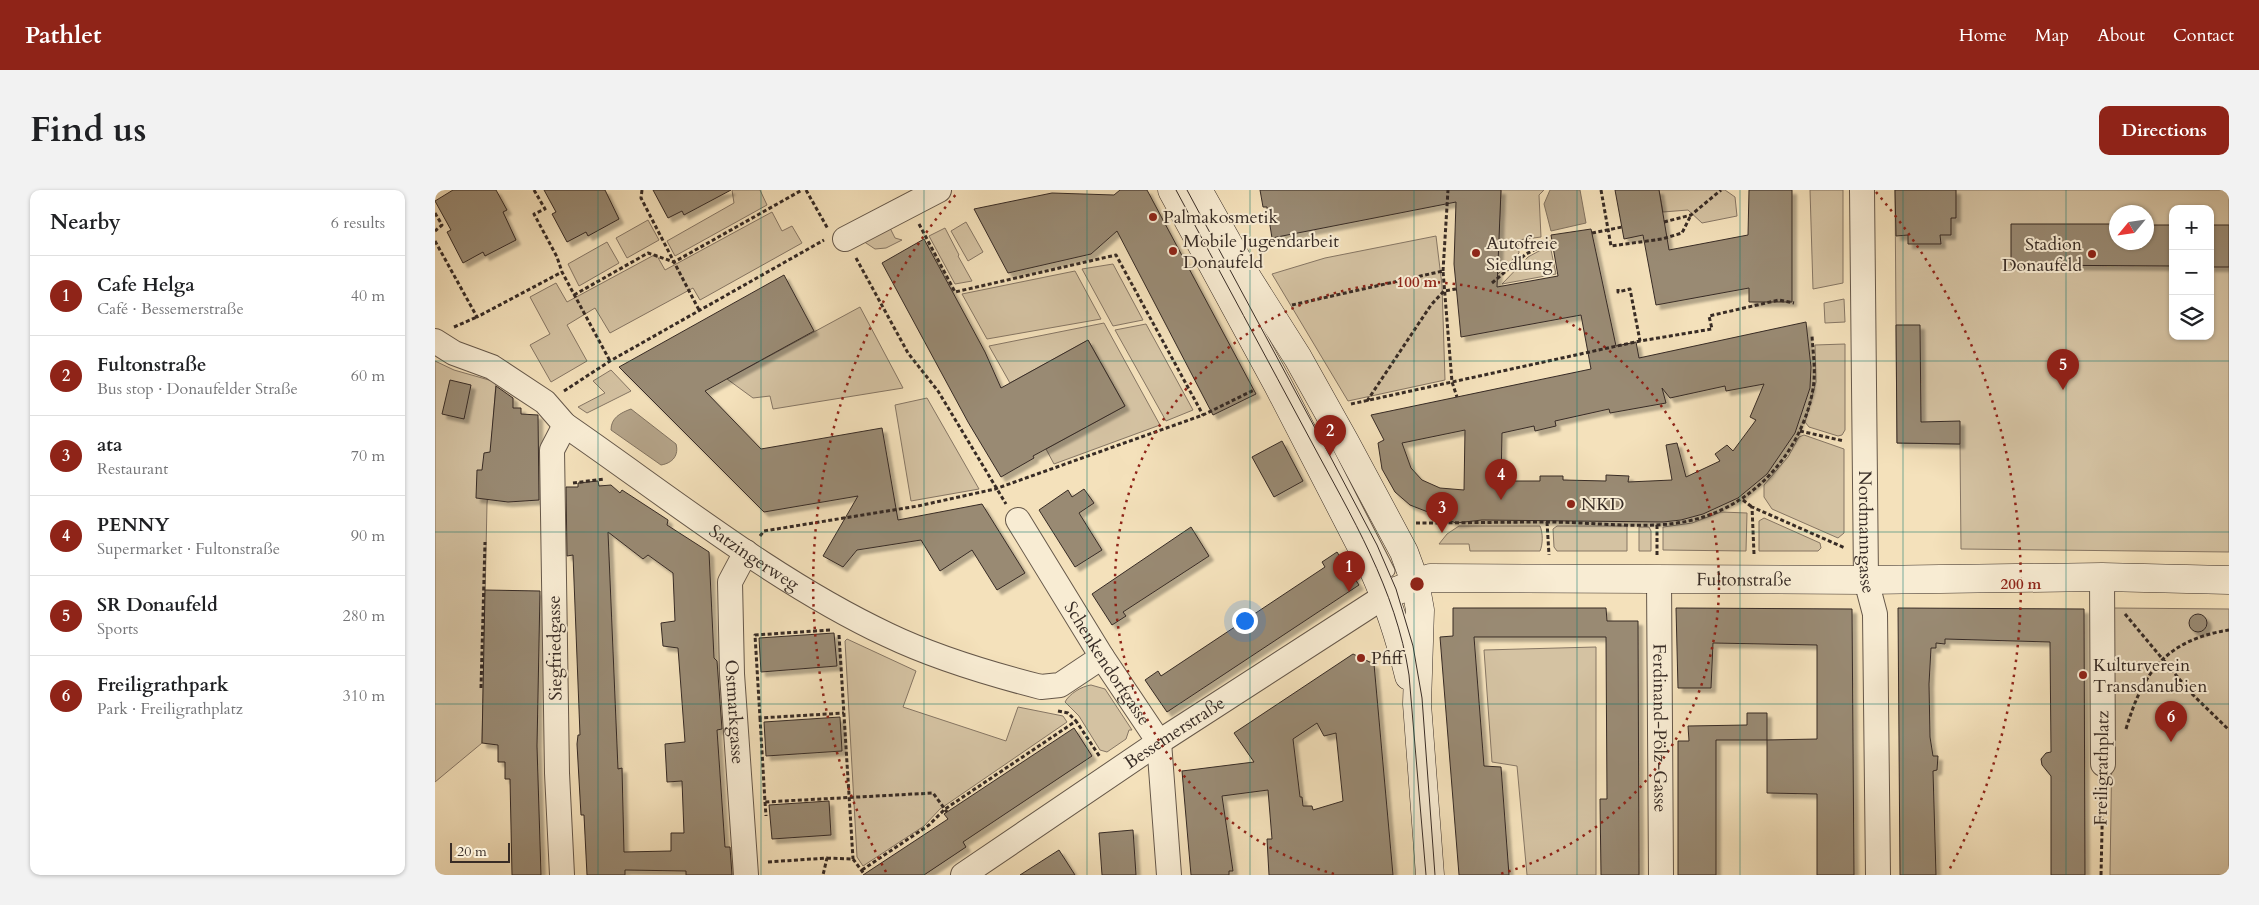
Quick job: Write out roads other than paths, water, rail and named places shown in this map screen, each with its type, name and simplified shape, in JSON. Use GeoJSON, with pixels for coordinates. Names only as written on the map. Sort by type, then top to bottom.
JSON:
{"type":"FeatureCollection","features":[{"type":"Feature","properties":{"kind":"main road"},"geometry":{"type":"LineString","coordinates":[[1172,190],[1278,385],[1397,593],[1420,610],[1417,704],[1431,875]]}},
{"type":"Feature","properties":{"kind":"main road"},"geometry":{"type":"LineString","coordinates":[[1199,190],[1247,279],[1298,358],[1404,552],[1397,593]]}},
{"type":"Feature","properties":{"kind":"main road","name":"Fultonstraße"},"geometry":{"type":"LineString","coordinates":[[1397,593],[1430,578],[1658,567],[1866,580],[2102,577]]}},
{"type":"Feature","properties":{"kind":"main road"},"geometry":{"type":"LineString","coordinates":[[2102,577],[2229,580]]}},
{"type":"Feature","properties":{"kind":"street"},"geometry":{"type":"LineString","coordinates":[[845,239],[908,204],[939,190]]}},
{"type":"Feature","properties":{"kind":"street","name":"Nordmanngasse"},"geometry":{"type":"LineString","coordinates":[[1862,190],[1866,580],[1875,614],[1878,875]]}},
{"type":"Feature","properties":{"kind":"street","name":"Satzingerweg"},"geometry":{"type":"LineString","coordinates":[[435,341],[454,353],[500,372],[545,402],[565,425],[753,544],[851,616],[889,636],[931,653],[1017,681],[1051,687],[1060,685],[1102,657]]}},
{"type":"Feature","properties":{"kind":"street","name":"Siegfriedgasse"},"geometry":{"type":"LineString","coordinates":[[562,875],[557,773],[552,450],[565,425]]}},
{"type":"Feature","properties":{"kind":"street","name":"Schenkendorfgasse"},"geometry":{"type":"LineString","coordinates":[[1018,520],[1102,657],[1159,742],[1169,875]]}},
{"type":"Feature","properties":{"kind":"street","name":"Ostmarkgasse"},"geometry":{"type":"LineString","coordinates":[[753,544],[730,582],[732,674],[757,871]]}},
{"type":"Feature","properties":{"kind":"street","name":"Ferdinand-Pölz-Gasse"},"geometry":{"type":"LineString","coordinates":[[1658,567],[1661,875]]}},
{"type":"Feature","properties":{"kind":"street","name":"Freiligrathplatz"},"geometry":{"type":"LineString","coordinates":[[2102,577],[2105,773]]}},
{"type":"Feature","properties":{"kind":"street","name":"Bessemerstraße"},"geometry":{"type":"LineString","coordinates":[[963,875],[1159,742],[1397,593]]}},
{"type":"Feature","properties":{"kind":"lane"},"geometry":{"type":"LineString","coordinates":[[1187,190],[1240,289]]}},
{"type":"Feature","properties":{"kind":"lane"},"geometry":{"type":"LineString","coordinates":[[1321,439],[1377,545],[1397,593]]}},
{"type":"Feature","properties":{"kind":"lane"},"geometry":{"type":"LineString","coordinates":[[1408,627],[1417,704]]}},
{"type":"Feature","properties":{"kind":"tram line"},"geometry":{"type":"LineString","coordinates":[[1176,190],[1356,525],[1383,583],[1394,613],[1403,643],[1409,675],[1426,875]]}},
{"type":"Feature","properties":{"kind":"tram line"},"geometry":{"type":"LineString","coordinates":[[1187,190],[1377,545],[1396,589],[1413,646],[1422,698],[1435,875]]}},
{"type":"Feature","properties":{"kind":"place","name":"Palmakosmetik"},"geometry":{"type":"Point","coordinates":[1153,217]}},
{"type":"Feature","properties":{"kind":"place","name":"Mobile Jugendarbeit Donaufeld"},"geometry":{"type":"Point","coordinates":[1173,251]}},
{"type":"Feature","properties":{"kind":"place","name":"Autofreie Siedlung"},"geometry":{"type":"Point","coordinates":[1476,253]}},
{"type":"Feature","properties":{"kind":"place","name":"Stadion Donaufeld"},"geometry":{"type":"Point","coordinates":[2092,254]}},
{"type":"Feature","properties":{"kind":"place","name":"SR Donaufeld"},"geometry":{"type":"Point","coordinates":[2063,390]}},
{"type":"Feature","properties":{"kind":"place","name":"Fultonstraße"},"geometry":{"type":"Point","coordinates":[1330,456]}},
{"type":"Feature","properties":{"kind":"place","name":"PENNY"},"geometry":{"type":"Point","coordinates":[1501,500]}},
{"type":"Feature","properties":{"kind":"place","name":"NKD"},"geometry":{"type":"Point","coordinates":[1571,504]}},
{"type":"Feature","properties":{"kind":"place","name":"ata"},"geometry":{"type":"Point","coordinates":[1442,533]}},
{"type":"Feature","properties":{"kind":"place","name":"Cafe Helga"},"geometry":{"type":"Point","coordinates":[1349,592]}},
{"type":"Feature","properties":{"kind":"place","name":"Pfiff"},"geometry":{"type":"Point","coordinates":[1361,658]}},
{"type":"Feature","properties":{"kind":"place","name":"Kulturverein Transdanubien"},"geometry":{"type":"Point","coordinates":[2083,675]}},
{"type":"Feature","properties":{"kind":"place","name":"Freiligrathpark"},"geometry":{"type":"Point","coordinates":[2171,742]}}]}
